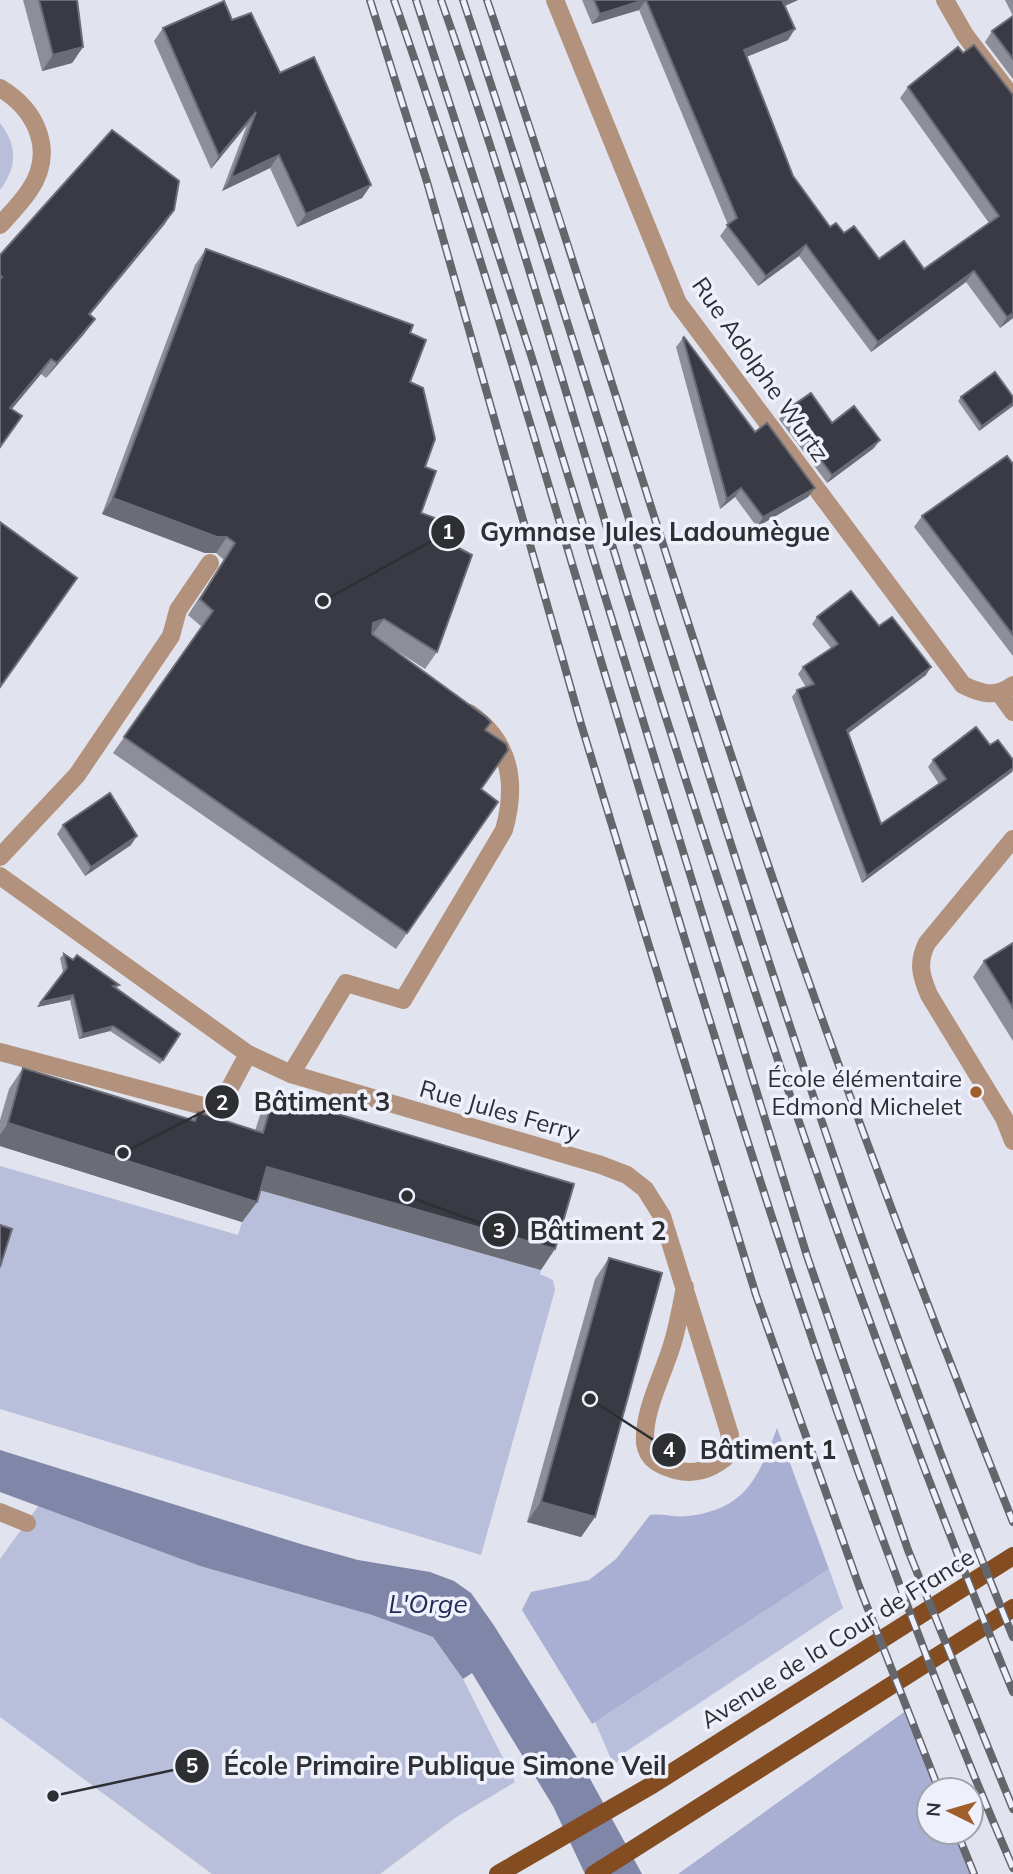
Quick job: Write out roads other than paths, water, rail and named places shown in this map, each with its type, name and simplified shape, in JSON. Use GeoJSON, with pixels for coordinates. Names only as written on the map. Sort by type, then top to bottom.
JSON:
{"type":"FeatureCollection","features":[{"type":"Feature","properties":{"kind":"main road","name":"Avenue de la Cour de France"},"geometry":{"type":"LineString","coordinates":[[498,1874],[652,1785],[1013,1556]]}},
{"type":"Feature","properties":{"kind":"main road"},"geometry":{"type":"LineString","coordinates":[[594,1874],[1013,1608]]}},
{"type":"Feature","properties":{"kind":"street","name":"Rue Adolphe Wurtz"},"geometry":{"type":"LineString","coordinates":[[555,0],[678,303],[963,685],[974,690],[1006,690]]}},
{"type":"Feature","properties":{"kind":"street"},"geometry":{"type":"LineString","coordinates":[[945,0],[965,35],[1013,98]]}},
{"type":"Feature","properties":{"kind":"street"},"geometry":{"type":"LineString","coordinates":[[0,88],[30,112],[40,131],[42,162],[30,190],[0,225]]}},
{"type":"Feature","properties":{"kind":"street"},"geometry":{"type":"LineString","coordinates":[[0,858],[77,775],[171,636],[178,610],[210,563]]}},
{"type":"Feature","properties":{"kind":"street"},"geometry":{"type":"LineString","coordinates":[[1006,690],[1013,712]]}},
{"type":"Feature","properties":{"kind":"street"},"geometry":{"type":"LineString","coordinates":[[291,1074],[346,983],[403,1000],[504,830],[510,809],[511,779],[506,754],[493,732],[458,705]]}},
{"type":"Feature","properties":{"kind":"street"},"geometry":{"type":"LineString","coordinates":[[1013,839],[926,943],[920,957],[920,973],[929,995],[1004,1118],[1013,1141]]}},
{"type":"Feature","properties":{"kind":"street","name":"Rue Jules Ferry"},"geometry":{"type":"LineString","coordinates":[[0,876],[248,1054],[291,1074],[627,1175],[645,1189],[662,1216],[685,1287],[730,1435],[725,1458],[705,1470],[691,1472],[660,1466],[652,1459],[645,1444],[647,1420],[673,1342],[685,1287]]}},
{"type":"Feature","properties":{"kind":"street"},"geometry":{"type":"LineString","coordinates":[[0,1052],[218,1110],[248,1054]]}},
{"type":"Feature","properties":{"kind":"street"},"geometry":{"type":"LineString","coordinates":[[0,1512],[27,1523]]}},
{"type":"Feature","properties":{"kind":"water","name":"L'Orge"},"geometry":{"type":"Polygon","coordinates":[[[0,1450],[304,1545],[358,1560],[430,1572],[454,1581],[471,1593],[493,1624],[588,1775],[642,1874],[585,1874],[553,1806],[472,1673],[463,1679],[433,1637],[372,1615],[200,1566],[0,1492],[0,1450]]]}},
{"type":"Feature","properties":{"kind":"railway"},"geometry":{"type":"LineString","coordinates":[[370,0],[427,182],[581,724],[756,1295],[859,1586],[934,1776]]}},
{"type":"Feature","properties":{"kind":"railway"},"geometry":{"type":"LineString","coordinates":[[394,0],[476,247],[693,966],[789,1271],[894,1572],[1013,1868]]}},
{"type":"Feature","properties":{"kind":"railway"},"geometry":{"type":"LineString","coordinates":[[416,0],[531,355],[807,1256],[908,1550],[1013,1809]]}},
{"type":"Feature","properties":{"kind":"railway"},"geometry":{"type":"LineString","coordinates":[[441,0],[491,149],[629,600],[762,1014],[907,1423],[1013,1692]]}},
{"type":"Feature","properties":{"kind":"railway"},"geometry":{"type":"LineString","coordinates":[[463,0],[791,1029],[860,1234],[934,1436],[1013,1637]]}},
{"type":"Feature","properties":{"kind":"railway"},"geometry":{"type":"LineString","coordinates":[[487,0],[732,757],[807,978],[928,1305],[1013,1522]]}},
{"type":"Feature","properties":{"kind":"railway"},"geometry":{"type":"LineString","coordinates":[[963,1846],[974,1874]]}},
{"type":"Feature","properties":{"kind":"place","name":"Gymnase Jules Ladoumègue"},"geometry":{"type":"Point","coordinates":[323,601]}},
{"type":"Feature","properties":{"kind":"place","name":"École élémentaire Edmond Michelet"},"geometry":{"type":"Point","coordinates":[976,1092]}},
{"type":"Feature","properties":{"kind":"place","name":"Bâtiment 3"},"geometry":{"type":"Point","coordinates":[123,1153]}},
{"type":"Feature","properties":{"kind":"place","name":"Bâtiment 2"},"geometry":{"type":"Point","coordinates":[407,1196]}},
{"type":"Feature","properties":{"kind":"place","name":"Bâtiment 1"},"geometry":{"type":"Point","coordinates":[590,1399]}},
{"type":"Feature","properties":{"kind":"place","name":"École Primaire Publique Simone Veil"},"geometry":{"type":"Point","coordinates":[53,1796]}}]}
